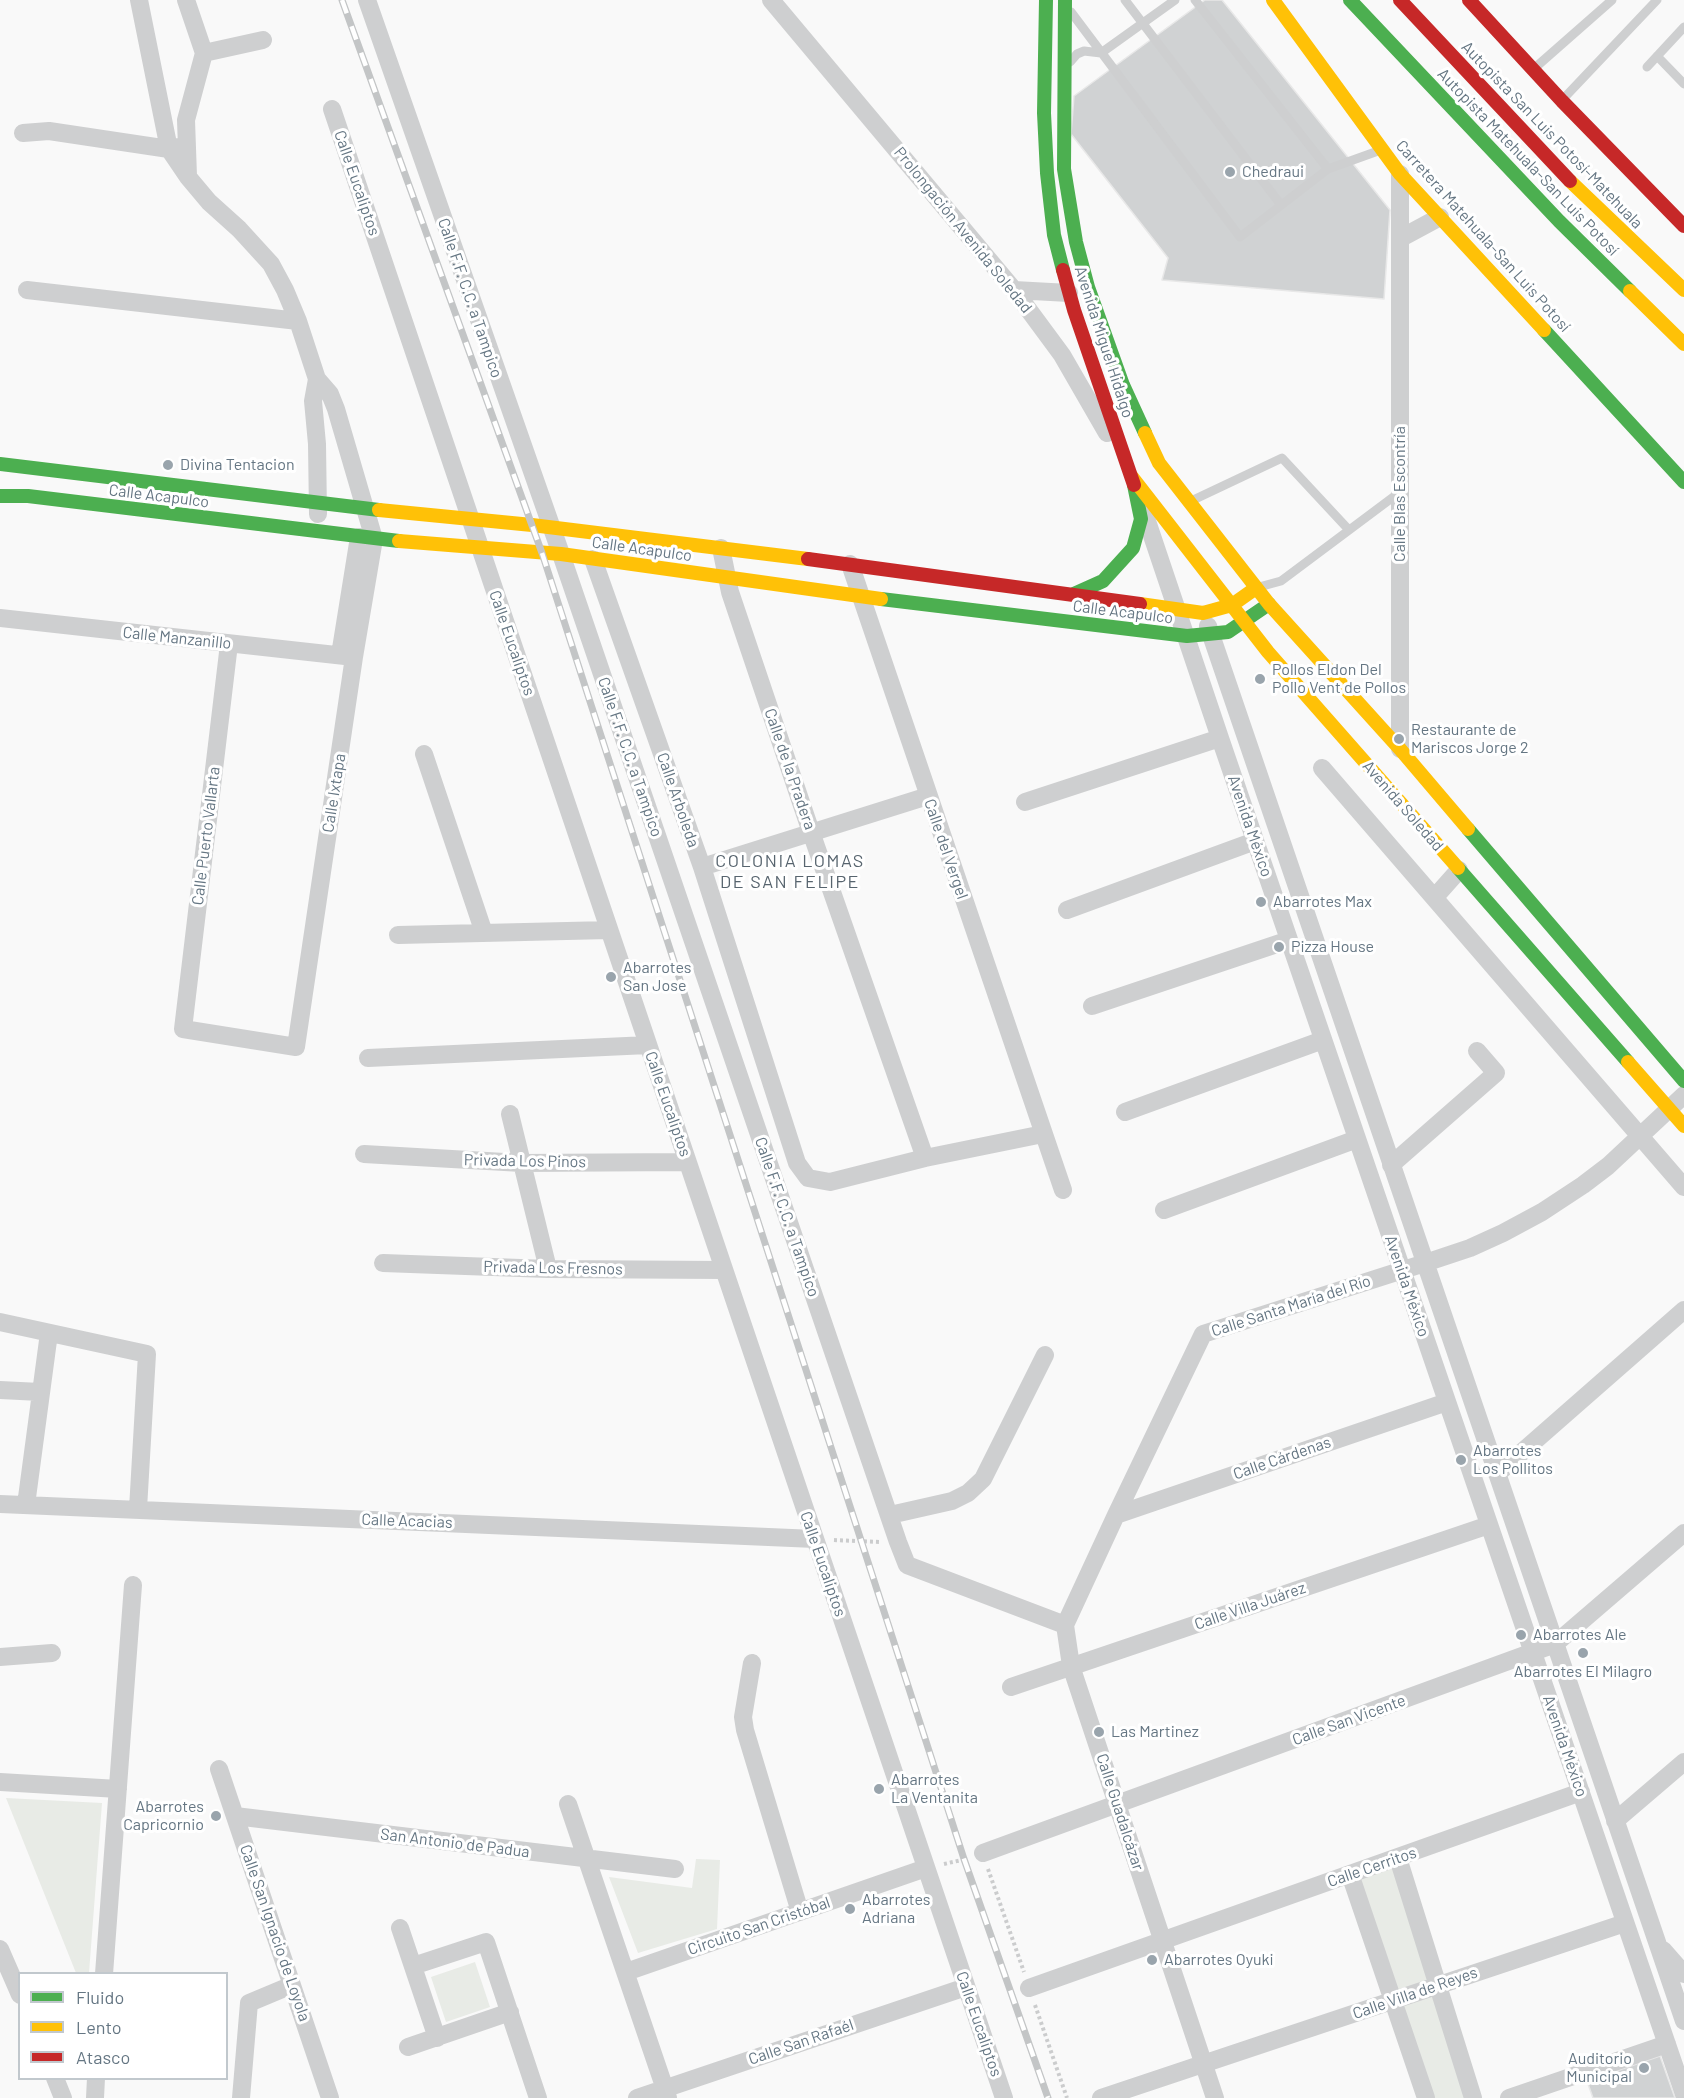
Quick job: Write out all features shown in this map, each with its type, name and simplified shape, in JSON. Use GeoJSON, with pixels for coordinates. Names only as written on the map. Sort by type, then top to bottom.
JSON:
{"type":"FeatureCollection","features":[{"type":"Feature","properties":{"kind":"main road","name":"Avenida Miguel Hidalgo"},"geometry":{"type":"LineString","coordinates":[[1046,0],[1044,113],[1047,173],[1054,235],[1074,310],[1132,477]]}},
{"type":"Feature","properties":{"kind":"main road","name":"Carretera Matehuala-San Luis Potosí"},"geometry":{"type":"LineString","coordinates":[[1273,0],[1400,174],[1684,482]]}},
{"type":"Feature","properties":{"kind":"main road","name":"Autopista Matehuala-San Luis Potosí"},"geometry":{"type":"LineString","coordinates":[[1350,0],[1559,221],[1684,344]]}},
{"type":"Feature","properties":{"kind":"main road","name":"Autopista San Luis Potosí-Matehuala"},"geometry":{"type":"LineString","coordinates":[[1400,0],[1584,197],[1684,290]]}},
{"type":"Feature","properties":{"kind":"main road"},"geometry":{"type":"LineString","coordinates":[[1469,0],[1532,70],[1684,226]]}},
{"type":"Feature","properties":{"kind":"main road"},"geometry":{"type":"LineString","coordinates":[[1486,0],[1498,30]]}},
{"type":"Feature","properties":{"kind":"main road","name":"Avenida Miguel Hidalgo"},"geometry":{"type":"LineString","coordinates":[[1065,2],[1064,169],[1077,242],[1088,287],[1123,385],[1159,463]]}},
{"type":"Feature","properties":{"kind":"main road","name":"Avenida Soledad"},"geometry":{"type":"LineString","coordinates":[[1159,463],[1269,604],[1400,749],[1684,1081]]}},
{"type":"Feature","properties":{"kind":"main road","name":"Calle Acapulco"},"geometry":{"type":"LineString","coordinates":[[0,464],[319,504],[549,527],[721,548],[1203,613],[1232,605],[1256,588]]}},
{"type":"Feature","properties":{"kind":"main road"},"geometry":{"type":"LineString","coordinates":[[1074,594],[1103,581],[1132,548],[1141,519],[1132,477]]}},
{"type":"Feature","properties":{"kind":"main road","name":"Avenida Soledad"},"geometry":{"type":"LineString","coordinates":[[1132,477],[1268,652],[1684,1126]]}},
{"type":"Feature","properties":{"kind":"main road","name":"Calle Acapulco"},"geometry":{"type":"LineString","coordinates":[[0,496],[28,496],[367,538],[561,554],[860,596],[1187,636],[1228,632],[1269,604]]}},
{"type":"Feature","properties":{"kind":"street"},"geometry":{"type":"LineString","coordinates":[[139,0],[177,148],[188,177],[271,264],[298,321],[317,379],[330,394],[364,509],[367,538]]}},
{"type":"Feature","properties":{"kind":"street"},"geometry":{"type":"LineString","coordinates":[[177,148],[204,53],[186,0]]}},
{"type":"Feature","properties":{"kind":"street","name":"Calle F.F. C.C. a Tampico"},"geometry":{"type":"LineString","coordinates":[[367,0],[549,527],[561,554],[907,1565],[1065,1625]]}},
{"type":"Feature","properties":{"kind":"street","name":"Prolongación Avenida Soledad"},"geometry":{"type":"LineString","coordinates":[[771,0],[1014,290],[1062,355],[1132,477]]}},
{"type":"Feature","properties":{"kind":"street"},"geometry":{"type":"LineString","coordinates":[[204,53],[263,40]]}},
{"type":"Feature","properties":{"kind":"street","name":"Calle Eucaliptos"},"geometry":{"type":"LineString","coordinates":[[332,109],[1004,2098]]}},
{"type":"Feature","properties":{"kind":"street"},"geometry":{"type":"LineString","coordinates":[[23,133],[49,131],[177,148]]}},
{"type":"Feature","properties":{"kind":"street","name":"Calle Blas Escontría"},"geometry":{"type":"LineString","coordinates":[[1400,174],[1400,749]]}},
{"type":"Feature","properties":{"kind":"street"},"geometry":{"type":"LineString","coordinates":[[1401,238],[1440,217]]}},
{"type":"Feature","properties":{"kind":"street"},"geometry":{"type":"LineString","coordinates":[[27,290],[298,321]]}},
{"type":"Feature","properties":{"kind":"street"},"geometry":{"type":"LineString","coordinates":[[1014,290],[1069,293]]}},
{"type":"Feature","properties":{"kind":"street"},"geometry":{"type":"LineString","coordinates":[[316,532],[319,504],[313,401],[317,379]]}},
{"type":"Feature","properties":{"kind":"street"},"geometry":{"type":"LineString","coordinates":[[317,444],[344,437]]}},
{"type":"Feature","properties":{"kind":"street","name":"Avenida México"},"geometry":{"type":"LineString","coordinates":[[1132,477],[1684,2094]]}},
{"type":"Feature","properties":{"kind":"street","name":"Calle Ixtapa"},"geometry":{"type":"LineString","coordinates":[[296,1047],[347,656],[367,538]]}},
{"type":"Feature","properties":{"kind":"street","name":"Calle de la Pradera"},"geometry":{"type":"LineString","coordinates":[[721,548],[730,592],[925,1158]]}},
{"type":"Feature","properties":{"kind":"street","name":"Calle Arboleda"},"geometry":{"type":"LineString","coordinates":[[593,559],[702,867],[797,1163],[808,1178],[830,1182],[925,1158]]}},
{"type":"Feature","properties":{"kind":"street","name":"Calle del Vergel"},"geometry":{"type":"LineString","coordinates":[[850,564],[1063,1190]]}},
{"type":"Feature","properties":{"kind":"street","name":"Avenida México"},"geometry":{"type":"LineString","coordinates":[[1203,613],[1684,2021]]}},
{"type":"Feature","properties":{"kind":"street","name":"Calle Manzanillo"},"geometry":{"type":"LineString","coordinates":[[0,618],[347,656]]}},
{"type":"Feature","properties":{"kind":"street","name":"Calle Puerto Vallarta"},"geometry":{"type":"LineString","coordinates":[[229,644],[183,1029],[296,1047]]}},
{"type":"Feature","properties":{"kind":"street"},"geometry":{"type":"LineString","coordinates":[[1025,802],[1220,738]]}},
{"type":"Feature","properties":{"kind":"street"},"geometry":{"type":"LineString","coordinates":[[424,754],[483,933]]}},
{"type":"Feature","properties":{"kind":"street"},"geometry":{"type":"LineString","coordinates":[[1322,768],[1684,1187]]}},
{"type":"Feature","properties":{"kind":"street"},"geometry":{"type":"LineString","coordinates":[[702,867],[928,796]]}},
{"type":"Feature","properties":{"kind":"street"},"geometry":{"type":"LineString","coordinates":[[1067,910],[1255,841]]}},
{"type":"Feature","properties":{"kind":"street"},"geometry":{"type":"LineString","coordinates":[[1435,897],[1459,870]]}},
{"type":"Feature","properties":{"kind":"street"},"geometry":{"type":"LineString","coordinates":[[398,935],[609,930]]}},
{"type":"Feature","properties":{"kind":"street"},"geometry":{"type":"LineString","coordinates":[[1092,1006],[1289,940]]}},
{"type":"Feature","properties":{"kind":"street"},"geometry":{"type":"LineString","coordinates":[[1125,1112],[1323,1040]]}},
{"type":"Feature","properties":{"kind":"street"},"geometry":{"type":"LineString","coordinates":[[368,1058],[648,1045]]}},
{"type":"Feature","properties":{"kind":"street"},"geometry":{"type":"LineString","coordinates":[[1391,1165],[1496,1073],[1477,1051]]}},
{"type":"Feature","properties":{"kind":"street","name":"Calle Santa María del Río"},"geometry":{"type":"LineString","coordinates":[[1116,1515],[1203,1334],[1425,1263],[1486,1240],[1542,1212],[1583,1185],[1608,1166],[1684,1095]]}},
{"type":"Feature","properties":{"kind":"street"},"geometry":{"type":"LineString","coordinates":[[510,1114],[548,1269]]}},
{"type":"Feature","properties":{"kind":"street"},"geometry":{"type":"LineString","coordinates":[[925,1158],[1043,1134]]}},
{"type":"Feature","properties":{"kind":"street"},"geometry":{"type":"LineString","coordinates":[[1164,1210],[1358,1139]]}},
{"type":"Feature","properties":{"kind":"street","name":"Privada Los Pinos"},"geometry":{"type":"LineString","coordinates":[[364,1154],[522,1163],[687,1162]]}},
{"type":"Feature","properties":{"kind":"street","name":"Privada Los Fresnos"},"geometry":{"type":"LineString","coordinates":[[383,1263],[548,1269],[724,1270]]}},
{"type":"Feature","properties":{"kind":"street"},"geometry":{"type":"LineString","coordinates":[[1497,1474],[1684,1310]]}},
{"type":"Feature","properties":{"kind":"street"},"geometry":{"type":"LineString","coordinates":[[0,1322],[147,1354],[138,1509]]}},
{"type":"Feature","properties":{"kind":"street"},"geometry":{"type":"LineString","coordinates":[[26,1504],[49,1333]]}},
{"type":"Feature","properties":{"kind":"street"},"geometry":{"type":"LineString","coordinates":[[890,1515],[952,1500],[968,1493],[983,1479],[1045,1355]]}},
{"type":"Feature","properties":{"kind":"street"},"geometry":{"type":"LineString","coordinates":[[0,1390],[40,1392]]}},
{"type":"Feature","properties":{"kind":"street","name":"Calle Cárdenas"},"geometry":{"type":"LineString","coordinates":[[1116,1515],[1447,1402]]}},
{"type":"Feature","properties":{"kind":"street","name":"Calle Acacias"},"geometry":{"type":"LineString","coordinates":[[0,1504],[815,1539]]}},
{"type":"Feature","properties":{"kind":"street"},"geometry":{"type":"LineString","coordinates":[[1065,1625],[1116,1515]]}},
{"type":"Feature","properties":{"kind":"street","name":"Calle Villa Juárez"},"geometry":{"type":"LineString","coordinates":[[1011,1687],[1489,1525]]}},
{"type":"Feature","properties":{"kind":"street","name":"Calle San Vicente"},"geometry":{"type":"LineString","coordinates":[[982,1853],[1555,1644],[1684,1533]]}},
{"type":"Feature","properties":{"kind":"street"},"geometry":{"type":"LineString","coordinates":[[104,1972],[133,1585]]}},
{"type":"Feature","properties":{"kind":"street","name":"Calle Guadalcázar"},"geometry":{"type":"LineString","coordinates":[[1065,1625],[1071,1666],[1215,2098]]}},
{"type":"Feature","properties":{"kind":"street"},"geometry":{"type":"LineString","coordinates":[[0,1657],[52,1653]]}},
{"type":"Feature","properties":{"kind":"street"},"geometry":{"type":"LineString","coordinates":[[752,1663],[743,1717],[745,1730],[800,1912]]}},
{"type":"Feature","properties":{"kind":"street"},"geometry":{"type":"LineString","coordinates":[[1615,1821],[1684,1762]]}},
{"type":"Feature","properties":{"kind":"street","name":"Calle San Ignacio de Loyola"},"geometry":{"type":"LineString","coordinates":[[219,1769],[330,2098]]}},
{"type":"Feature","properties":{"kind":"street"},"geometry":{"type":"LineString","coordinates":[[0,1782],[118,1789]]}},
{"type":"Feature","properties":{"kind":"street","name":"Calle Cerritos"},"geometry":{"type":"LineString","coordinates":[[1029,1988],[1581,1792]]}},
{"type":"Feature","properties":{"kind":"street"},"geometry":{"type":"LineString","coordinates":[[568,1804],[667,2093]]}},
{"type":"Feature","properties":{"kind":"street","name":"San Antonio de Padua"},"geometry":{"type":"LineString","coordinates":[[235,1816],[675,1869]]}},
{"type":"Feature","properties":{"kind":"street"},"geometry":{"type":"LineString","coordinates":[[1398,1858],[1473,2098]]}},
{"type":"Feature","properties":{"kind":"street","name":"Circuito San Cristóbal"},"geometry":{"type":"LineString","coordinates":[[626,1972],[926,1868]]}},
{"type":"Feature","properties":{"kind":"street"},"geometry":{"type":"LineString","coordinates":[[1350,1874],[1426,2098]]}},
{"type":"Feature","properties":{"kind":"street","name":"Calle Villa de Reyes"},"geometry":{"type":"LineString","coordinates":[[1101,2098],[1625,1923]]}},
{"type":"Feature","properties":{"kind":"street"},"geometry":{"type":"LineString","coordinates":[[400,1928],[437,2038]]}},
{"type":"Feature","properties":{"kind":"street"},"geometry":{"type":"LineString","coordinates":[[413,1966],[486,1942],[538,2098]]}},
{"type":"Feature","properties":{"kind":"street"},"geometry":{"type":"LineString","coordinates":[[1657,1943],[1684,1974]]}},
{"type":"Feature","properties":{"kind":"street"},"geometry":{"type":"LineString","coordinates":[[0,1949],[18,1990]]}},
{"type":"Feature","properties":{"kind":"street"},"geometry":{"type":"LineString","coordinates":[[241,2098],[249,2003],[292,1985]]}},
{"type":"Feature","properties":{"kind":"street","name":"Calle San Rafaél"},"geometry":{"type":"LineString","coordinates":[[637,2098],[667,2093],[966,1987]]}},
{"type":"Feature","properties":{"kind":"street"},"geometry":{"type":"LineString","coordinates":[[408,2047],[510,2012]]}},
{"type":"Feature","properties":{"kind":"street"},"geometry":{"type":"LineString","coordinates":[[1509,2098],[1667,2044]]}},
{"type":"Feature","properties":{"kind":"street"},"geometry":{"type":"LineString","coordinates":[[55,2080],[63,2098]]}},
{"type":"Feature","properties":{"kind":"street"},"geometry":{"type":"LineString","coordinates":[[95,2098],[96,2080]]}},
{"type":"Feature","properties":{"kind":"lane"},"geometry":{"type":"LineString","coordinates":[[1125,0],[1281,206]]}},
{"type":"Feature","properties":{"kind":"lane"},"geometry":{"type":"LineString","coordinates":[[1065,76],[1070,61],[1077,54],[1090,51],[1101,53],[1175,0]]}},
{"type":"Feature","properties":{"kind":"lane"},"geometry":{"type":"LineString","coordinates":[[1195,0],[1328,169]]}},
{"type":"Feature","properties":{"kind":"lane"},"geometry":{"type":"LineString","coordinates":[[1532,70],[1611,0]]}},
{"type":"Feature","properties":{"kind":"lane"},"geometry":{"type":"LineString","coordinates":[[1562,101],[1657,0]]}},
{"type":"Feature","properties":{"kind":"lane"},"geometry":{"type":"LineString","coordinates":[[1065,2],[1240,237],[1328,169],[1383,150]]}},
{"type":"Feature","properties":{"kind":"lane"},"geometry":{"type":"LineString","coordinates":[[1647,67],[1684,27]]}},
{"type":"Feature","properties":{"kind":"lane"},"geometry":{"type":"LineString","coordinates":[[1657,56],[1684,84]]}},
{"type":"Feature","properties":{"kind":"lane"},"geometry":{"type":"LineString","coordinates":[[1660,202],[1676,206]]}},
{"type":"Feature","properties":{"kind":"lane"},"geometry":{"type":"LineString","coordinates":[[1189,502],[1282,458],[1349,530]]}},
{"type":"Feature","properties":{"kind":"lane"},"geometry":{"type":"LineString","coordinates":[[1256,588],[1281,581],[1400,492]]}},
{"type":"Feature","properties":{"kind":"lane"},"geometry":{"type":"LineString","coordinates":[[1269,604],[1281,581]]}},
{"type":"Feature","properties":{"kind":"path"},"geometry":{"type":"LineString","coordinates":[[815,1539],[898,1542]]}},
{"type":"Feature","properties":{"kind":"path"},"geometry":{"type":"LineString","coordinates":[[926,1868],[982,1853]]}},
{"type":"Feature","properties":{"kind":"shaded area"},"geometry":{"type":"Polygon","coordinates":[[[6,1798],[102,1803],[89,1972],[76,1972],[6,1798]]]}},
{"type":"Feature","properties":{"kind":"shaded area"},"geometry":{"type":"Polygon","coordinates":[[[696,1859],[720,1860],[717,1929],[638,1953],[609,1877],[692,1888],[696,1859]]]}},
{"type":"Feature","properties":{"kind":"shaded area"},"geometry":{"type":"Polygon","coordinates":[[[1395,1864],[1471,2098],[1427,2098],[1355,1878],[1395,1864]]]}},
{"type":"Feature","properties":{"kind":"shaded area"},"geometry":{"type":"Polygon","coordinates":[[[475,1962],[490,2007],[446,2022],[431,1977],[475,1962]]]}},
{"type":"Feature","properties":{"kind":"building","name":"Chedraui"},"geometry":{"type":"Polygon","coordinates":[[[1205,0],[1222,0],[1390,210],[1384,299],[1162,280],[1168,258],[1071,134],[1074,96],[1205,0]]]}},
{"type":"Feature","properties":{"kind":"building","name":"Auditorio Municipal"},"geometry":{"type":"Polygon","coordinates":[[[1660,2056],[1675,2098],[1593,2098],[1587,2081],[1660,2056]]]}},
{"type":"Feature","properties":{"kind":"railway"},"geometry":{"type":"LineString","coordinates":[[342,0],[542,553],[964,1859],[1048,2098]]}},
{"type":"Feature","properties":{"kind":"traffic: fast"},"geometry":{"type":"LineString","coordinates":[[1046,0],[1044,113],[1047,173],[1054,235],[1063,270]]}},
{"type":"Feature","properties":{"kind":"traffic: fast"},"geometry":{"type":"LineString","coordinates":[[1065,0],[1064,169],[1076,242],[1088,287],[1123,385],[1145,433]]}},
{"type":"Feature","properties":{"kind":"traffic: fast"},"geometry":{"type":"LineString","coordinates":[[1350,0],[1559,221],[1630,291]]}},
{"type":"Feature","properties":{"kind":"traffic: fast"},"geometry":{"type":"LineString","coordinates":[[1544,330],[1684,482]]}},
{"type":"Feature","properties":{"kind":"traffic: fast"},"geometry":{"type":"LineString","coordinates":[[0,464],[379,510]]}},
{"type":"Feature","properties":{"kind":"traffic: fast"},"geometry":{"type":"LineString","coordinates":[[1074,594],[1103,581],[1133,548],[1141,519],[1134,485]]}},
{"type":"Feature","properties":{"kind":"traffic: fast"},"geometry":{"type":"LineString","coordinates":[[0,496],[28,496],[399,541]]}},
{"type":"Feature","properties":{"kind":"traffic: fast"},"geometry":{"type":"LineString","coordinates":[[881,599],[1187,636],[1228,632],[1269,604]]}},
{"type":"Feature","properties":{"kind":"traffic: fast"},"geometry":{"type":"LineString","coordinates":[[1468,829],[1684,1081]]}},
{"type":"Feature","properties":{"kind":"traffic: fast"},"geometry":{"type":"LineString","coordinates":[[1458,868],[1628,1062]]}},
{"type":"Feature","properties":{"kind":"traffic: slow"},"geometry":{"type":"LineString","coordinates":[[1273,0],[1400,174],[1544,330]]}},
{"type":"Feature","properties":{"kind":"traffic: slow"},"geometry":{"type":"LineString","coordinates":[[1570,181],[1684,290]]}},
{"type":"Feature","properties":{"kind":"traffic: slow"},"geometry":{"type":"LineString","coordinates":[[1630,291],[1684,344]]}},
{"type":"Feature","properties":{"kind":"traffic: slow"},"geometry":{"type":"LineString","coordinates":[[1145,433],[1159,463],[1269,604],[1400,749],[1468,829]]}},
{"type":"Feature","properties":{"kind":"traffic: slow"},"geometry":{"type":"LineString","coordinates":[[1132,477],[1268,652],[1458,868]]}},
{"type":"Feature","properties":{"kind":"traffic: slow"},"geometry":{"type":"LineString","coordinates":[[379,510],[532,525],[808,559]]}},
{"type":"Feature","properties":{"kind":"traffic: slow"},"geometry":{"type":"LineString","coordinates":[[399,541],[561,554],[881,599]]}},
{"type":"Feature","properties":{"kind":"traffic: slow"},"geometry":{"type":"LineString","coordinates":[[1140,604],[1203,613],[1232,605],[1256,588]]}},
{"type":"Feature","properties":{"kind":"traffic: slow"},"geometry":{"type":"LineString","coordinates":[[1628,1062],[1684,1126]]}},
{"type":"Feature","properties":{"kind":"traffic: jam"},"geometry":{"type":"LineString","coordinates":[[1400,0],[1570,181]]}},
{"type":"Feature","properties":{"kind":"traffic: jam"},"geometry":{"type":"LineString","coordinates":[[1469,0],[1562,101],[1684,226]]}},
{"type":"Feature","properties":{"kind":"traffic: jam"},"geometry":{"type":"LineString","coordinates":[[1063,270],[1074,310],[1134,485]]}},
{"type":"Feature","properties":{"kind":"traffic: jam"},"geometry":{"type":"LineString","coordinates":[[808,559],[1140,604]]}},
{"type":"Feature","properties":{"kind":"place","name":"Chedraui"},"geometry":{"type":"Point","coordinates":[1230,172]}},
{"type":"Feature","properties":{"kind":"place","name":"Divina Tentacion"},"geometry":{"type":"Point","coordinates":[168,465]}},
{"type":"Feature","properties":{"kind":"place","name":"Pollos Eldon Del Pollo Vent de Pollos"},"geometry":{"type":"Point","coordinates":[1260,679]}},
{"type":"Feature","properties":{"kind":"place","name":"Restaurante de Mariscos Jorge 2"},"geometry":{"type":"Point","coordinates":[1399,739]}},
{"type":"Feature","properties":{"kind":"place","name":"Abarrotes Max"},"geometry":{"type":"Point","coordinates":[1261,902]}},
{"type":"Feature","properties":{"kind":"place","name":"Pizza House"},"geometry":{"type":"Point","coordinates":[1279,947]}},
{"type":"Feature","properties":{"kind":"place","name":"Abarrotes San Jose"},"geometry":{"type":"Point","coordinates":[611,977]}},
{"type":"Feature","properties":{"kind":"place","name":"Abarrotes Los Pollitos"},"geometry":{"type":"Point","coordinates":[1461,1460]}},
{"type":"Feature","properties":{"kind":"place","name":"Abarrotes Ale"},"geometry":{"type":"Point","coordinates":[1521,1635]}},
{"type":"Feature","properties":{"kind":"place","name":"Abarrotes El Milagro"},"geometry":{"type":"Point","coordinates":[1583,1653]}},
{"type":"Feature","properties":{"kind":"place","name":"Las Martinez"},"geometry":{"type":"Point","coordinates":[1099,1732]}},
{"type":"Feature","properties":{"kind":"place","name":"Abarrotes La Ventanita"},"geometry":{"type":"Point","coordinates":[879,1789]}},
{"type":"Feature","properties":{"kind":"place","name":"Abarrotes Capricornio"},"geometry":{"type":"Point","coordinates":[216,1816]}},
{"type":"Feature","properties":{"kind":"place","name":"Abarrotes Adriana"},"geometry":{"type":"Point","coordinates":[850,1909]}},
{"type":"Feature","properties":{"kind":"place","name":"Abarrotes Oyuki"},"geometry":{"type":"Point","coordinates":[1152,1960]}},
{"type":"Feature","properties":{"kind":"place","name":"Auditorio Municipal"},"geometry":{"type":"Point","coordinates":[1644,2068]}},
{"type":"Feature","properties":{"kind":"district","name":"COLONIA LOMAS DE SAN FELIPE"},"geometry":{"type":"Point","coordinates":[790,871]}}]}
